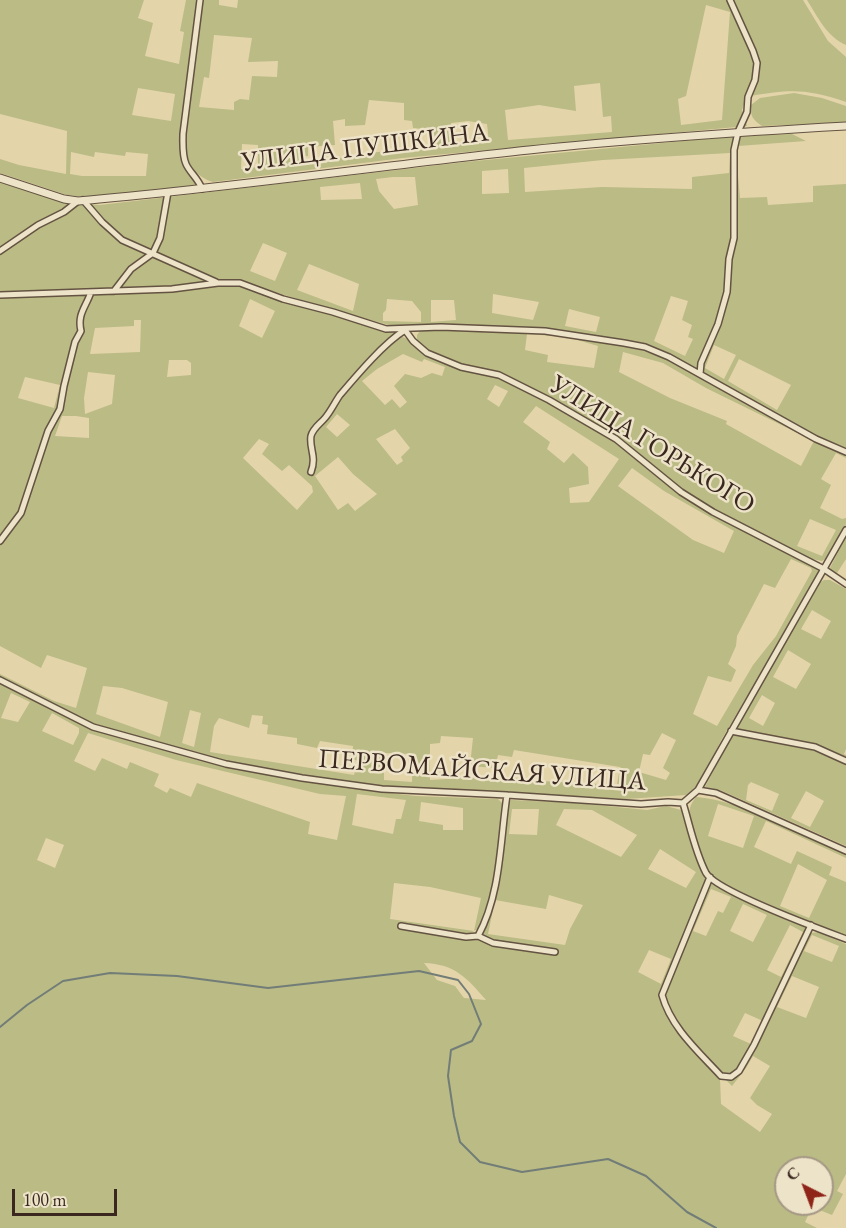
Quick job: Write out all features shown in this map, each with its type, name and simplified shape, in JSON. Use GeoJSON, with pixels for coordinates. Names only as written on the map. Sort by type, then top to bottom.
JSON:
{"type":"FeatureCollection","features":[{"type":"Feature","properties":{"kind":"street"},"geometry":{"type":"LineString","coordinates":[[200,0],[185,113],[183,152],[186,164],[202,189]]}},
{"type":"Feature","properties":{"kind":"street"},"geometry":{"type":"LineString","coordinates":[[700,374],[701,363],[718,324],[727,292],[729,259],[734,238],[734,150],[738,132],[747,112],[748,97],[755,80],[757,63],[730,0]]}},
{"type":"Feature","properties":{"kind":"street","name":"УЛИЦА ПУШКИНА"},"geometry":{"type":"LineString","coordinates":[[0,178],[64,199],[80,201],[202,189],[530,150],[738,132],[846,126]]}},
{"type":"Feature","properties":{"kind":"street"},"geometry":{"type":"LineString","coordinates":[[114,291],[131,269],[153,253],[160,238],[168,192]]}},
{"type":"Feature","properties":{"kind":"street"},"geometry":{"type":"LineString","coordinates":[[0,251],[38,225],[80,201],[122,240],[218,283]]}},
{"type":"Feature","properties":{"kind":"street"},"geometry":{"type":"LineString","coordinates":[[0,296],[172,289],[218,283],[240,283],[284,299],[386,329],[441,327],[545,331],[586,336],[645,347],[669,357],[816,439],[846,452]]}},
{"type":"Feature","properties":{"kind":"street"},"geometry":{"type":"LineString","coordinates":[[0,541],[21,513],[48,431],[60,409],[75,342],[81,331],[80,313],[92,292]]}},
{"type":"Feature","properties":{"kind":"street"},"geometry":{"type":"LineString","coordinates":[[311,472],[315,462],[311,437],[315,428],[326,417],[339,397],[385,346],[405,330]]}},
{"type":"Feature","properties":{"kind":"street","name":"УЛИЦА ГОРЬКОГО"},"geometry":{"type":"LineString","coordinates":[[405,330],[413,341],[428,353],[461,367],[500,375],[549,400],[616,439],[681,492],[713,512],[824,569],[846,584]]}},
{"type":"Feature","properties":{"kind":"street"},"geometry":{"type":"LineString","coordinates":[[683,803],[698,790],[846,530]]}},
{"type":"Feature","properties":{"kind":"street","name":"ПЕРВОМАЙСКАЯ УЛИЦА"},"geometry":{"type":"LineString","coordinates":[[0,680],[93,727],[226,764],[302,778],[382,789],[641,804],[683,803],[694,841],[707,875],[710,877]]}},
{"type":"Feature","properties":{"kind":"street"},"geometry":{"type":"LineString","coordinates":[[731,731],[815,747],[846,761]]}},
{"type":"Feature","properties":{"kind":"street"},"geometry":{"type":"LineString","coordinates":[[698,790],[716,793],[846,851]]}},
{"type":"Feature","properties":{"kind":"street"},"geometry":{"type":"LineString","coordinates":[[478,936],[486,919],[493,893],[507,795]]}},
{"type":"Feature","properties":{"kind":"street"},"geometry":{"type":"LineString","coordinates":[[811,925],[754,1045],[739,1071],[731,1077],[721,1076],[681,1031],[669,1014],[662,995],[710,877],[736,894],[846,939]]}},
{"type":"Feature","properties":{"kind":"street"},"geometry":{"type":"LineString","coordinates":[[401,926],[466,937],[478,936],[493,943],[555,952]]}},
{"type":"Feature","properties":{"kind":"green space"},"geometry":{"type":"Polygon","coordinates":[[[0,0],[144,0],[138,18],[153,23],[145,56],[179,64],[184,32],[180,31],[186,0],[197,0],[180,149],[196,182],[194,186],[84,197],[67,195],[0,173],[0,159],[66,174],[67,131],[0,114],[0,0]],[[138,88],[132,115],[171,121],[175,94],[138,88]],[[71,152],[70,174],[146,176],[148,154],[126,152],[125,156],[95,152],[94,157],[71,152]]]}},
{"type":"Feature","properties":{"kind":"green space"},"geometry":{"type":"Polygon","coordinates":[[[202,0],[219,0],[219,5],[237,8],[238,0],[727,0],[747,42],[754,63],[752,80],[742,110],[747,126],[403,158],[213,182],[194,171],[185,151],[202,0]],[[706,5],[686,96],[678,99],[681,125],[722,120],[730,12],[706,5]],[[214,35],[209,78],[204,77],[199,107],[234,110],[234,102],[240,99],[249,100],[252,76],[277,77],[278,61],[248,62],[252,38],[214,35]],[[600,83],[574,86],[576,111],[539,105],[505,110],[508,140],[612,132],[611,116],[603,117],[600,83]],[[369,100],[365,125],[345,126],[345,119],[333,121],[335,145],[308,147],[308,156],[303,157],[304,164],[369,153],[432,146],[431,130],[413,128],[412,121],[404,120],[404,103],[369,100]],[[468,121],[451,123],[454,144],[489,142],[487,124],[468,121]],[[242,144],[241,169],[258,167],[258,145],[242,144]]]}},
{"type":"Feature","properties":{"kind":"green space"},"geometry":{"type":"Polygon","coordinates":[[[732,0],[803,0],[828,41],[846,57],[846,102],[799,92],[777,92],[751,96],[759,62],[755,46],[732,0]]]}},
{"type":"Feature","properties":{"kind":"green space"},"geometry":{"type":"Polygon","coordinates":[[[807,0],[846,0],[846,45],[833,37],[807,0]]]}},
{"type":"Feature","properties":{"kind":"green space"},"geometry":{"type":"Polygon","coordinates":[[[794,93],[822,98],[846,106],[846,123],[762,126],[756,122],[751,112],[751,105],[760,98],[794,93]]]}},
{"type":"Feature","properties":{"kind":"green space"},"geometry":{"type":"Polygon","coordinates":[[[792,134],[806,141],[738,146],[740,198],[767,197],[768,205],[813,202],[813,186],[846,184],[846,450],[814,435],[702,373],[705,359],[719,328],[725,299],[732,235],[736,150],[739,136],[792,134]],[[714,345],[705,368],[724,379],[736,355],[714,345]],[[739,359],[728,381],[777,410],[791,385],[739,359]]]}},
{"type":"Feature","properties":{"kind":"green space"},"geometry":{"type":"Polygon","coordinates":[[[735,136],[731,200],[732,238],[726,293],[699,371],[651,347],[607,337],[549,329],[466,326],[400,328],[319,306],[241,281],[224,281],[222,286],[241,285],[393,332],[429,355],[447,363],[503,380],[550,402],[615,440],[680,494],[818,568],[819,573],[693,790],[686,795],[626,799],[426,790],[372,785],[246,766],[187,752],[92,723],[0,677],[0,674],[54,701],[76,708],[87,668],[47,655],[41,668],[0,646],[0,542],[22,513],[49,431],[61,410],[76,342],[82,328],[74,341],[59,409],[42,442],[34,475],[20,513],[0,540],[0,182],[63,202],[100,205],[465,162],[735,136]],[[730,153],[603,160],[524,168],[525,192],[602,187],[692,189],[692,177],[729,173],[730,153]],[[508,169],[482,171],[482,194],[509,193],[508,169]],[[415,177],[376,179],[379,191],[394,209],[418,205],[415,177]],[[360,183],[320,187],[321,200],[362,199],[360,183]],[[263,243],[250,271],[275,281],[287,253],[263,243]],[[309,264],[297,290],[353,311],[359,284],[309,264]],[[493,294],[492,313],[533,320],[539,302],[493,294]],[[671,296],[654,341],[685,356],[693,339],[688,337],[692,325],[682,320],[688,301],[671,296]],[[250,299],[239,326],[262,338],[275,311],[250,299]],[[387,299],[383,321],[421,322],[421,312],[412,301],[387,299]],[[431,300],[431,322],[456,320],[454,300],[431,300]],[[569,309],[565,326],[596,332],[600,317],[569,309]],[[134,320],[134,326],[95,328],[90,354],[140,352],[141,320],[134,320]],[[403,354],[362,381],[385,405],[392,399],[400,408],[407,402],[394,386],[405,374],[421,378],[432,373],[442,376],[445,367],[424,359],[422,362],[403,354]],[[169,360],[167,377],[191,375],[191,363],[187,360],[169,360]],[[88,372],[84,398],[85,414],[112,404],[115,375],[88,372]],[[25,377],[18,398],[54,408],[60,385],[25,377]],[[495,385],[487,399],[499,407],[508,391],[495,385]],[[536,406],[523,422],[550,442],[547,449],[564,463],[573,453],[588,467],[589,484],[569,488],[570,503],[589,502],[619,459],[536,406]],[[337,414],[326,427],[337,437],[350,425],[337,414]],[[62,416],[55,436],[89,438],[89,418],[62,416]],[[395,429],[376,439],[397,465],[403,461],[401,457],[410,448],[395,429]],[[259,439],[243,458],[297,510],[313,492],[312,486],[289,465],[282,471],[262,454],[269,444],[259,439]],[[338,457],[315,476],[338,510],[348,503],[355,511],[377,494],[353,474],[338,457]],[[632,468],[618,486],[693,540],[724,553],[734,531],[664,491],[632,468]],[[791,559],[775,588],[764,584],[737,636],[736,646],[728,664],[736,670],[731,682],[708,676],[693,714],[717,726],[753,665],[776,636],[812,571],[811,568],[791,559]],[[103,686],[96,714],[160,737],[168,702],[122,688],[103,686]],[[190,710],[182,743],[194,747],[201,713],[190,710]],[[252,715],[249,728],[219,718],[214,726],[210,752],[354,775],[358,761],[352,759],[353,746],[320,741],[317,748],[297,744],[297,738],[267,734],[268,725],[262,724],[263,716],[252,715]],[[662,733],[650,755],[643,754],[639,772],[666,780],[670,773],[663,768],[676,740],[662,733]],[[441,736],[440,743],[430,744],[430,780],[480,777],[617,785],[620,767],[514,750],[512,757],[498,755],[495,768],[470,766],[473,738],[441,736]],[[384,753],[384,780],[412,782],[413,754],[384,753]]]}},
{"type":"Feature","properties":{"kind":"green space"},"geometry":{"type":"Polygon","coordinates":[[[420,331],[501,331],[586,338],[642,350],[669,360],[846,454],[846,458],[836,453],[821,479],[831,485],[820,508],[842,519],[846,518],[846,524],[827,558],[822,561],[812,559],[714,510],[680,489],[616,438],[502,375],[455,362],[430,351],[417,340],[420,331]],[[527,334],[525,350],[548,355],[547,362],[594,368],[598,346],[567,337],[527,334]],[[623,352],[619,372],[670,398],[727,421],[726,424],[801,466],[814,441],[706,388],[663,363],[623,352]],[[810,519],[797,546],[822,556],[836,530],[810,519]]]}},
{"type":"Feature","properties":{"kind":"green space"},"geometry":{"type":"Polygon","coordinates":[[[846,536],[846,559],[837,573],[846,579],[846,582],[830,568],[846,536]]]}},
{"type":"Feature","properties":{"kind":"green space"},"geometry":{"type":"Polygon","coordinates":[[[830,580],[846,589],[846,749],[844,754],[846,759],[792,741],[736,730],[821,582],[830,580]],[[812,610],[801,629],[821,639],[831,621],[812,610]],[[788,650],[773,677],[796,689],[811,664],[788,650]],[[762,695],[749,718],[763,726],[775,703],[762,695]]]}},
{"type":"Feature","properties":{"kind":"green space"},"geometry":{"type":"Polygon","coordinates":[[[0,682],[88,728],[233,769],[363,790],[416,796],[498,799],[502,803],[502,808],[493,885],[479,928],[474,931],[469,934],[399,922],[399,927],[438,935],[478,939],[485,928],[495,895],[508,802],[511,800],[647,810],[666,806],[681,810],[693,851],[707,879],[661,995],[661,1002],[666,1012],[720,1078],[721,1104],[760,1132],[772,1114],[750,1098],[770,1066],[753,1056],[732,1086],[726,1080],[732,1079],[740,1072],[811,933],[818,932],[846,944],[846,1174],[837,1191],[843,1194],[834,1211],[834,1156],[774,1156],[774,1216],[808,1216],[805,1222],[817,1228],[0,1228],[0,682]],[[11,693],[1,718],[18,722],[30,702],[11,693]],[[52,713],[42,731],[73,745],[79,728],[52,713]],[[88,733],[74,761],[95,771],[102,758],[127,769],[130,762],[159,774],[154,786],[167,793],[170,788],[191,797],[197,783],[310,822],[308,834],[337,840],[346,796],[320,794],[176,760],[88,733]],[[357,794],[352,825],[393,834],[396,819],[401,819],[406,800],[357,794]],[[421,802],[419,821],[443,825],[443,830],[463,830],[463,808],[421,802]],[[512,809],[509,834],[537,835],[539,809],[512,809]],[[564,809],[556,825],[621,857],[637,835],[592,810],[564,809]],[[46,838],[37,860],[55,868],[64,845],[46,838]],[[660,849],[648,869],[686,888],[696,872],[660,849]],[[394,883],[390,919],[474,931],[481,898],[430,887],[394,883]],[[549,895],[546,909],[495,900],[488,934],[565,945],[570,929],[583,905],[549,895]],[[812,935],[804,951],[832,962],[839,946],[812,935]],[[649,950],[638,972],[661,984],[671,959],[649,950]],[[424,963],[437,980],[455,986],[464,998],[486,1000],[473,985],[452,969],[424,963]],[[792,976],[777,1007],[806,1018],[819,987],[792,976]]]}},
{"type":"Feature","properties":{"kind":"green space"},"geometry":{"type":"Polygon","coordinates":[[[735,734],[795,744],[846,763],[846,846],[720,790],[705,787],[731,737],[735,734]],[[751,782],[748,785],[746,800],[772,811],[779,794],[751,782]],[[806,791],[791,818],[810,827],[824,801],[806,791]]]}},
{"type":"Feature","properties":{"kind":"green space"},"geometry":{"type":"Polygon","coordinates":[[[696,797],[733,805],[752,812],[846,854],[846,858],[766,821],[754,847],[791,864],[797,851],[832,867],[829,875],[846,882],[846,938],[726,886],[712,877],[700,855],[690,821],[691,805],[696,797]],[[718,804],[708,836],[743,848],[754,816],[718,804]],[[798,864],[780,906],[809,918],[827,880],[798,864]]]}},
{"type":"Feature","properties":{"kind":"green space"},"geometry":{"type":"Polygon","coordinates":[[[711,880],[745,901],[807,928],[761,1029],[737,1071],[730,1075],[723,1075],[688,1038],[674,1018],[664,995],[711,880]],[[711,889],[693,931],[706,936],[718,911],[723,913],[731,897],[711,889]],[[743,904],[730,931],[753,942],[767,915],[743,904]],[[790,925],[767,970],[781,977],[803,932],[790,925]],[[745,1013],[733,1036],[751,1044],[763,1021],[745,1013]]]}},
{"type":"Feature","properties":{"kind":"waterway"},"geometry":{"type":"LineString","coordinates":[[0,1027],[27,1005],[63,981],[110,973],[177,976],[268,988],[419,971],[458,980],[469,994],[481,1024],[472,1041],[451,1050],[448,1076],[460,1142],[480,1162],[522,1172],[608,1159],[646,1176],[687,1212],[716,1228]]}}]}
